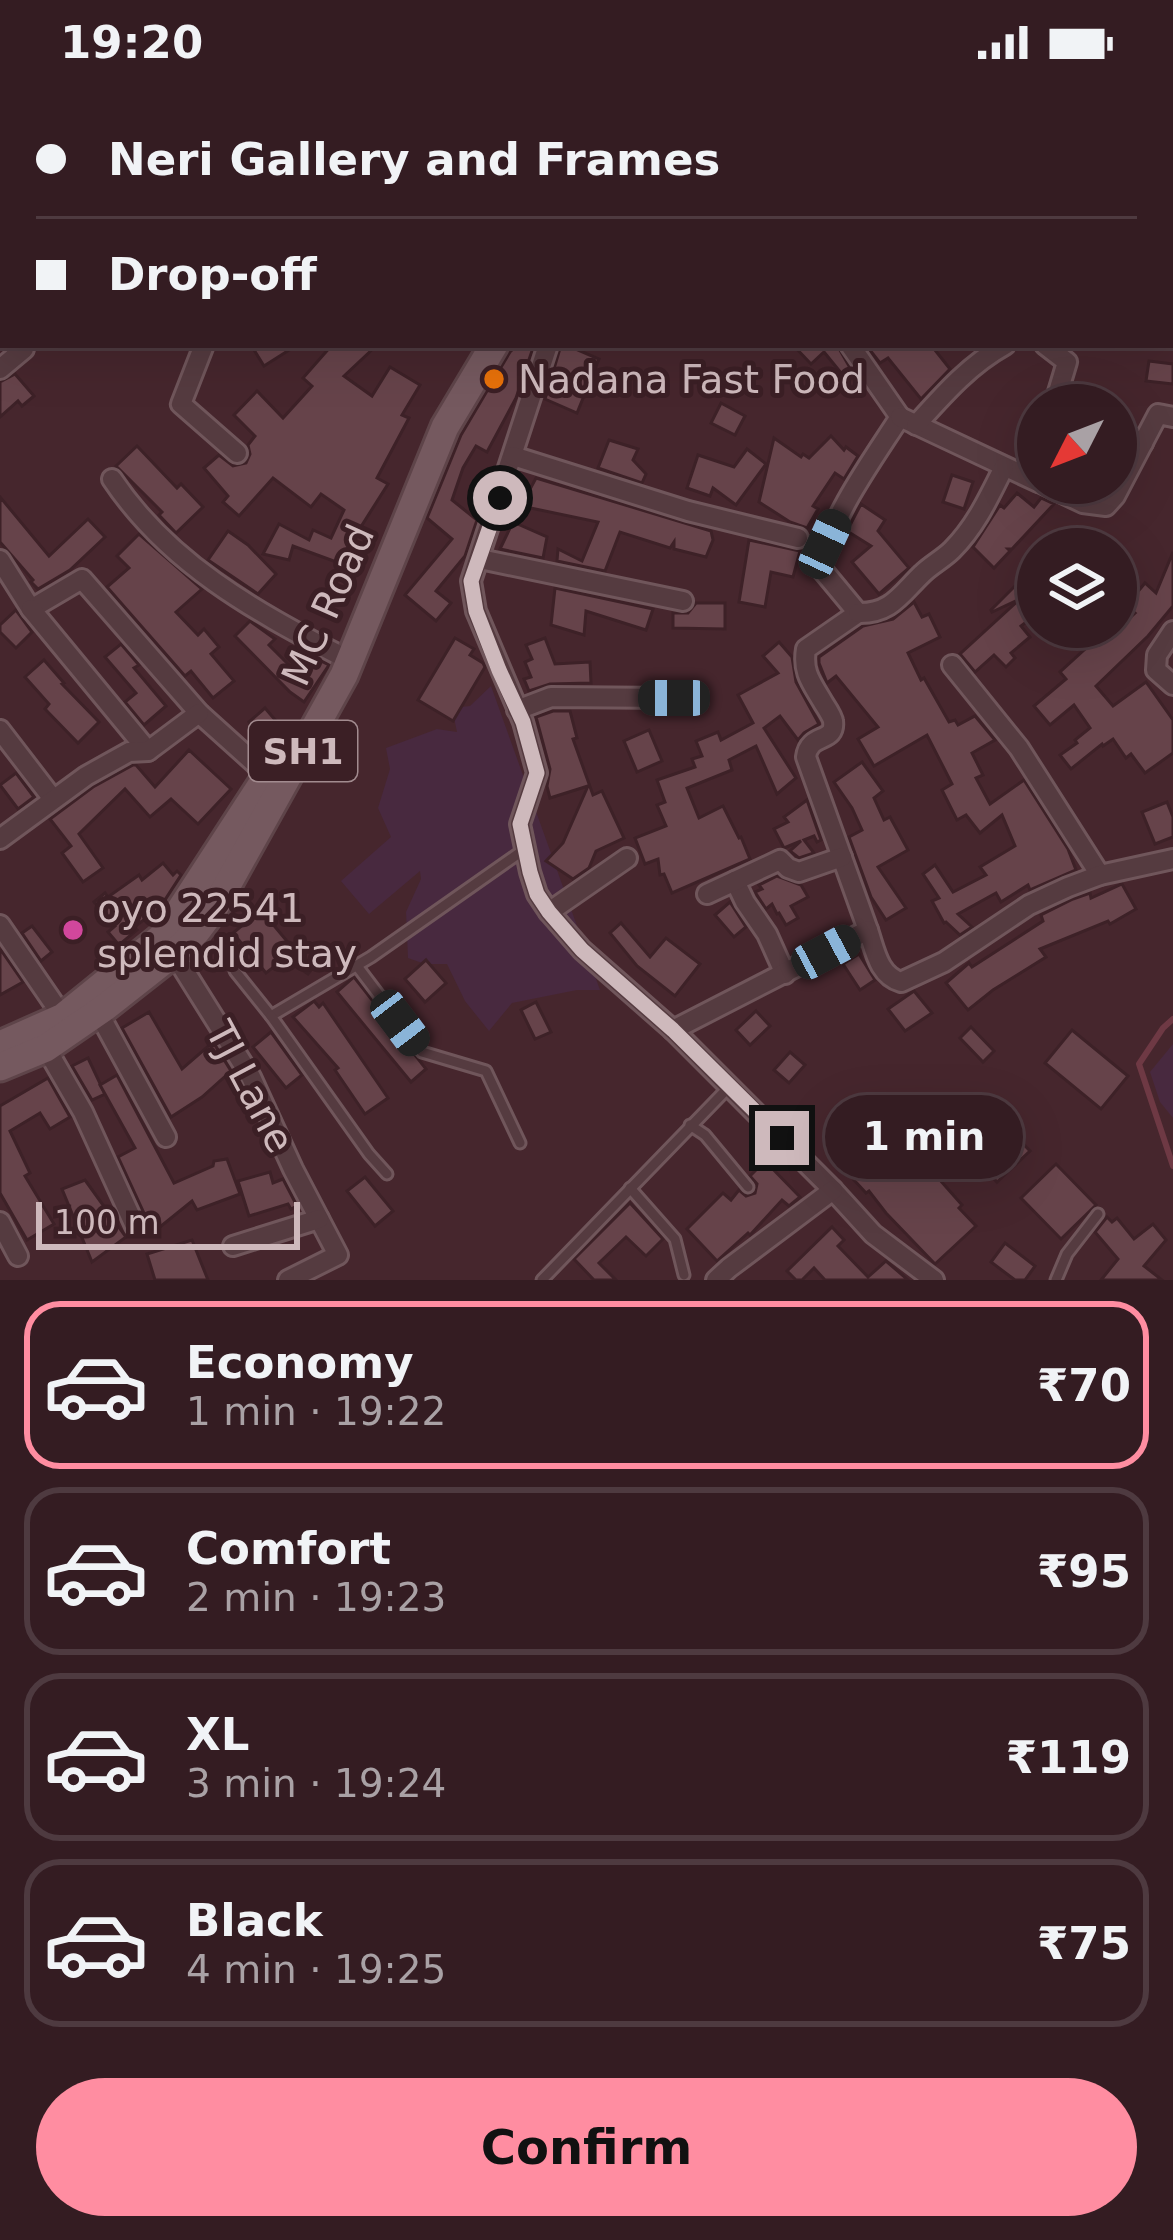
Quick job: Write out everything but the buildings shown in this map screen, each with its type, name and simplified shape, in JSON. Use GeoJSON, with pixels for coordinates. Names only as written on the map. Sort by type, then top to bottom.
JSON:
{"type":"FeatureCollection","features":[{"type":"Feature","properties":{"kind":"main road","name":"MC Road"},"geometry":{"type":"LineString","coordinates":[[0,1067],[46,1048],[98,1012],[168,945],[339,655],[448,385],[471,348]]}},
{"type":"Feature","properties":{"kind":"main road","name":"MC Road"},"geometry":{"type":"LineString","coordinates":[[0,1045],[63,1017],[168,945],[197,931],[215,908],[344,675],[446,427],[492,348]]}},
{"type":"Feature","properties":{"kind":"street"},"geometry":{"type":"LineString","coordinates":[[203,348],[182,404],[237,453]]}},
{"type":"Feature","properties":{"kind":"street"},"geometry":{"type":"LineString","coordinates":[[547,348],[471,581],[476,611],[537,773],[520,824],[537,894],[582,950],[673,1030],[873,1234],[934,1280]]}},
{"type":"Feature","properties":{"kind":"street"},"geometry":{"type":"LineString","coordinates":[[852,348],[908,422],[1017,473]]}},
{"type":"Feature","properties":{"kind":"street"},"geometry":{"type":"LineString","coordinates":[[858,613],[819,566],[848,496],[908,422],[1000,348]]}},
{"type":"Feature","properties":{"kind":"street"},"geometry":{"type":"LineString","coordinates":[[1049,348],[1067,362],[1060,384]]}},
{"type":"Feature","properties":{"kind":"street"},"geometry":{"type":"LineString","coordinates":[[0,369],[24,349]]}},
{"type":"Feature","properties":{"kind":"street"},"geometry":{"type":"LineString","coordinates":[[1137,454],[1158,414],[1173,417]]}},
{"type":"Feature","properties":{"kind":"street"},"geometry":{"type":"LineString","coordinates":[[1137,439],[1143,442]]}},
{"type":"Feature","properties":{"kind":"street"},"geometry":{"type":"LineString","coordinates":[[513,457],[688,511],[798,538]]}},
{"type":"Feature","properties":{"kind":"street"},"geometry":{"type":"LineString","coordinates":[[1004,467],[979,518],[952,551],[902,597],[885,608],[858,613],[806,649],[803,667],[834,720],[832,731],[806,748],[806,757],[880,965],[890,979],[901,982],[944,962],[1029,905],[1100,875],[1173,859]]}},
{"type":"Feature","properties":{"kind":"street"},"geometry":{"type":"LineString","coordinates":[[112,479],[134,512],[193,566],[268,618],[339,655]]}},
{"type":"Feature","properties":{"kind":"street"},"geometry":{"type":"LineString","coordinates":[[480,559],[683,601]]}},
{"type":"Feature","properties":{"kind":"street"},"geometry":{"type":"LineString","coordinates":[[3,571],[148,751]]}},
{"type":"Feature","properties":{"kind":"street"},"geometry":{"type":"LineString","coordinates":[[32,609],[82,579],[199,712],[269,776]]}},
{"type":"Feature","properties":{"kind":"street"},"geometry":{"type":"LineString","coordinates":[[1173,631],[1157,655],[1156,670],[1173,685]]}},
{"type":"Feature","properties":{"kind":"street"},"geometry":{"type":"LineString","coordinates":[[952,664],[1019,748],[1100,875]]}},
{"type":"Feature","properties":{"kind":"street"},"geometry":{"type":"LineString","coordinates":[[517,710],[551,697],[674,698]]}},
{"type":"Feature","properties":{"kind":"street"},"geometry":{"type":"LineString","coordinates":[[0,839],[86,776],[129,752],[148,751],[199,712]]}},
{"type":"Feature","properties":{"kind":"street"},"geometry":{"type":"LineString","coordinates":[[0,730],[53,799]]}},
{"type":"Feature","properties":{"kind":"street"},"geometry":{"type":"LineString","coordinates":[[707,893],[780,860],[799,872],[842,857]]}},
{"type":"Feature","properties":{"kind":"street"},"geometry":{"type":"LineString","coordinates":[[549,912],[627,858]]}},
{"type":"Feature","properties":{"kind":"street"},"geometry":{"type":"LineString","coordinates":[[735,881],[785,974]]}},
{"type":"Feature","properties":{"kind":"street"},"geometry":{"type":"LineString","coordinates":[[0,925],[63,1017]]}},
{"type":"Feature","properties":{"kind":"street"},"geometry":{"type":"LineString","coordinates":[[673,1030],[868,930]]}},
{"type":"Feature","properties":{"kind":"street","name":"TJ Lane"},"geometry":{"type":"LineString","coordinates":[[168,945],[251,1077],[338,1255],[288,1280]]}},
{"type":"Feature","properties":{"kind":"street"},"geometry":{"type":"LineString","coordinates":[[98,1012],[166,1137]]}},
{"type":"Feature","properties":{"kind":"street"},"geometry":{"type":"LineString","coordinates":[[46,1048],[83,1112],[135,1226]]}},
{"type":"Feature","properties":{"kind":"street"},"geometry":{"type":"LineString","coordinates":[[716,1280],[833,1190]]}},
{"type":"Feature","properties":{"kind":"street"},"geometry":{"type":"LineString","coordinates":[[233,1246],[319,1219]]}},
{"type":"Feature","properties":{"kind":"street"},"geometry":{"type":"LineString","coordinates":[[0,1222],[17,1256]]}},
{"type":"Feature","properties":{"kind":"lane"},"geometry":{"type":"LineString","coordinates":[[271,1016],[357,966],[525,849]]}},
{"type":"Feature","properties":{"kind":"lane"},"geometry":{"type":"LineString","coordinates":[[357,966],[422,1052],[486,1071],[520,1143]]}},
{"type":"Feature","properties":{"kind":"lane"},"geometry":{"type":"LineString","coordinates":[[235,970],[387,1174]]}},
{"type":"Feature","properties":{"kind":"lane"},"geometry":{"type":"LineString","coordinates":[[542,1280],[729,1087]]}},
{"type":"Feature","properties":{"kind":"lane"},"geometry":{"type":"LineString","coordinates":[[690,1125],[705,1135],[748,1187]]}},
{"type":"Feature","properties":{"kind":"lane"},"geometry":{"type":"LineString","coordinates":[[630,1188],[675,1239],[684,1275]]}},
{"type":"Feature","properties":{"kind":"lane"},"geometry":{"type":"LineString","coordinates":[[1056,1280],[1067,1254],[1098,1214]]}},
{"type":"Feature","properties":{"kind":"lane"},"geometry":{"type":"LineString","coordinates":[[554,1268],[566,1280]]}},
{"type":"Feature","properties":{"kind":"shaded area"},"geometry":{"type":"Polygon","coordinates":[[[491,686],[600,990],[512,1003],[489,1031],[465,1001],[447,964],[408,958],[406,912],[420,871],[369,914],[341,881],[391,837],[378,808],[390,769],[386,748],[437,729],[457,732],[452,708],[470,706],[491,686]]]}},
{"type":"Feature","properties":{"kind":"shaded area"},"geometry":{"type":"Polygon","coordinates":[[[1173,1044],[1173,1118],[1160,1102],[1150,1072],[1173,1044]]]}},
{"type":"Feature","properties":{"kind":"waterway"},"geometry":{"type":"LineString","coordinates":[[1173,1019],[1139,1064],[1173,1166]]}},
{"type":"Feature","properties":{"kind":"place","name":"Nadana Fast Food"},"geometry":{"type":"Point","coordinates":[494,379]}},
{"type":"Feature","properties":{"kind":"place","name":"oyo 22541 splendid stay"},"geometry":{"type":"Point","coordinates":[73,930]}},
{"type":"Feature","properties":{"kind":"route"},"geometry":{"type":"LineString","coordinates":[[500,498],[471,581],[476,611],[523,722],[537,773],[520,824],[537,894],[582,950],[673,1030],[782,1138]]}}]}
